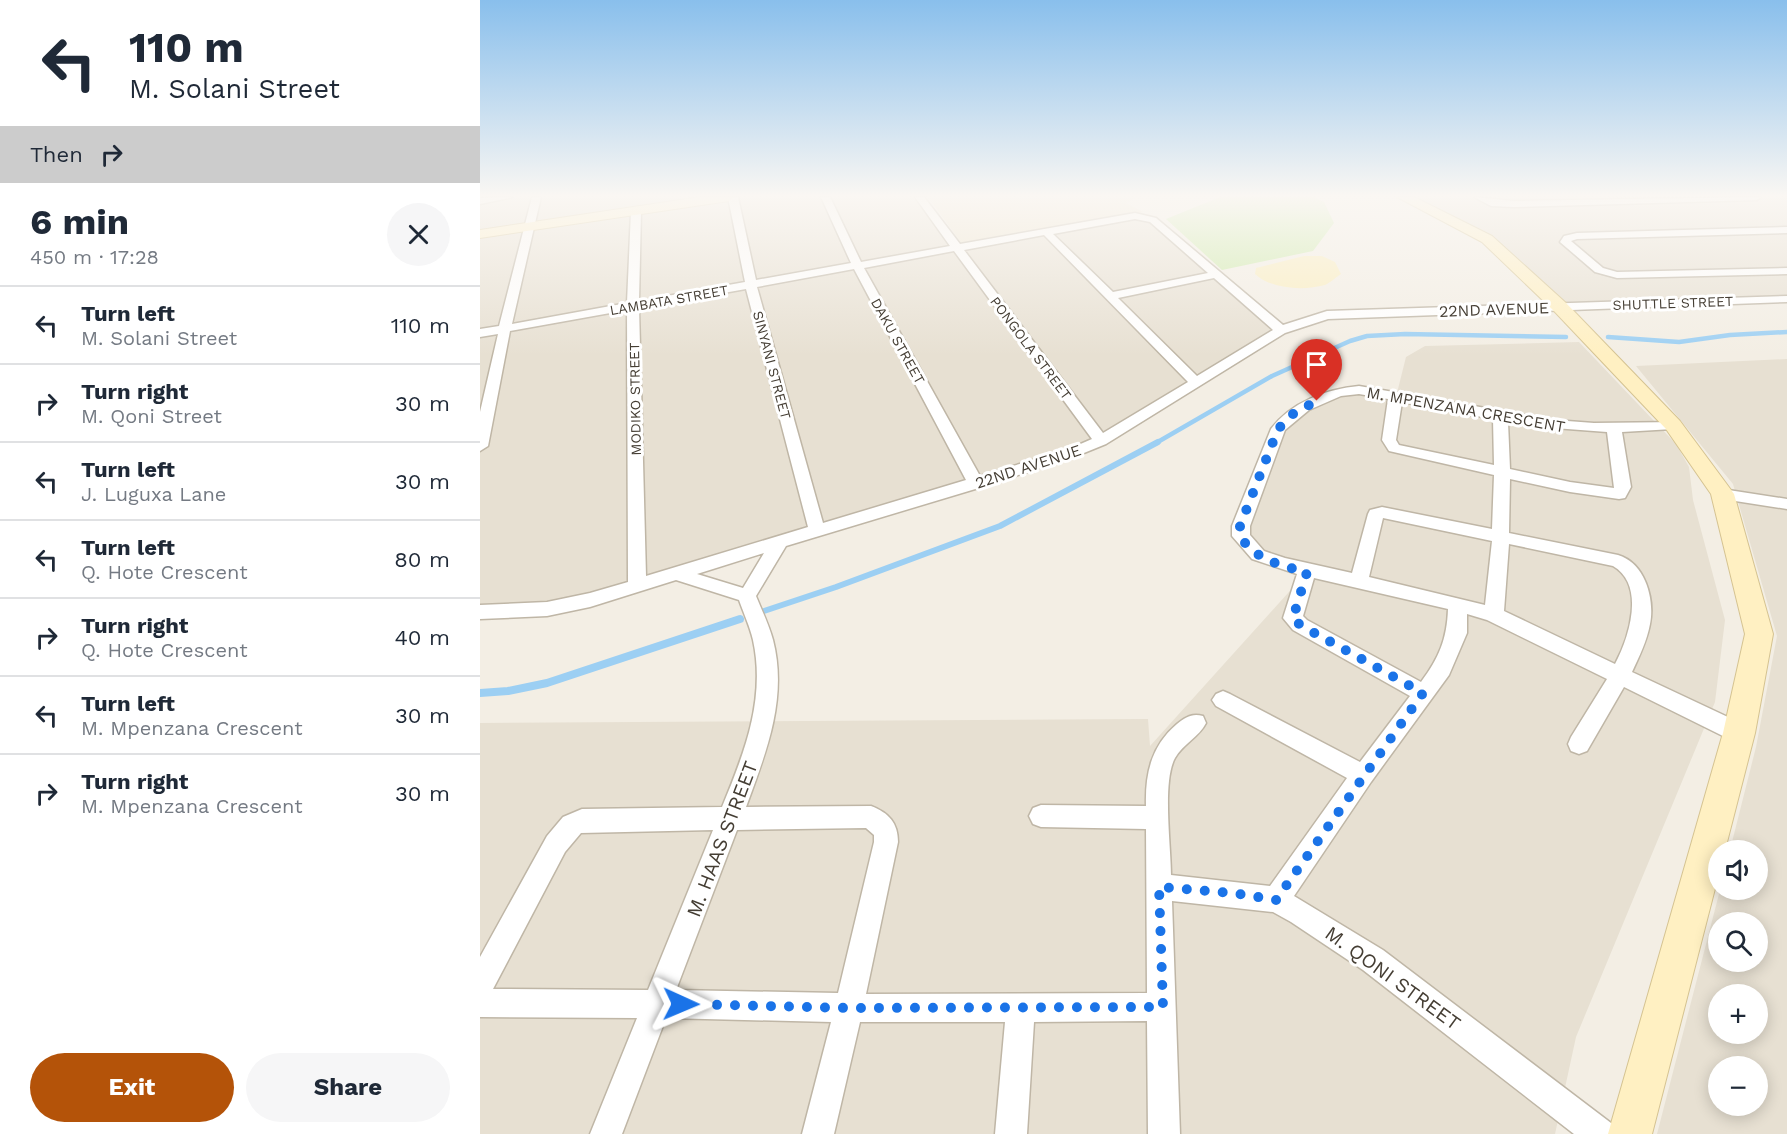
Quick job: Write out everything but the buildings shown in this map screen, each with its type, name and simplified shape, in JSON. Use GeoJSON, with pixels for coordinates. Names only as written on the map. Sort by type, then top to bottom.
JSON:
{"type":"FeatureCollection","features":[{"type":"Feature","properties":{"kind":"main road"},"geometry":{"type":"LineString","coordinates":[[1499,250],[1560,307],[1673,425],[1722,494],[1759,634],[1739,733],[1630,1134]]}},
{"type":"Feature","properties":{"kind":"street"},"geometry":{"type":"LineString","coordinates":[[480,446],[505,328],[525,250]]}},
{"type":"Feature","properties":{"kind":"street","name":"MODIKO STREET"},"geometry":{"type":"LineString","coordinates":[[635,250],[633,306],[638,586]]}},
{"type":"Feature","properties":{"kind":"street","name":"SINYANI STREET"},"geometry":{"type":"LineString","coordinates":[[743,250],[817,531]]}},
{"type":"Feature","properties":{"kind":"street","name":"DAKU STREET"},"geometry":{"type":"LineString","coordinates":[[850,250],[976,483]]}},
{"type":"Feature","properties":{"kind":"street","name":"LAMBATA STREET"},"geometry":{"type":"LineString","coordinates":[[480,333],[951,250]]}},
{"type":"Feature","properties":{"kind":"street","name":"PONGOLA STREET"},"geometry":{"type":"LineString","coordinates":[[957,250],[1101,441]]}},
{"type":"Feature","properties":{"kind":"street"},"geometry":{"type":"LineString","coordinates":[[1064,250],[1196,382]]}},
{"type":"Feature","properties":{"kind":"street","name":"LAMBATA STREET"},"geometry":{"type":"LineString","coordinates":[[1186,250],[1281,330]]}},
{"type":"Feature","properties":{"kind":"street"},"geometry":{"type":"LineString","coordinates":[[1575,250],[1599,270],[1617,276],[1787,271]]}},
{"type":"Feature","properties":{"kind":"street"},"geometry":{"type":"LineString","coordinates":[[1110,296],[1214,275]]}},
{"type":"Feature","properties":{"kind":"street","name":"SHUTTLE STREET"},"geometry":{"type":"LineString","coordinates":[[1560,307],[1787,299]]}},
{"type":"Feature","properties":{"kind":"street","name":"22ND AVENUE"},"geometry":{"type":"LineString","coordinates":[[480,612],[547,609],[638,586],[1074,452],[1101,441],[1281,330],[1327,315],[1560,307]]}},
{"type":"Feature","properties":{"kind":"street","name":"M. MPENZANA CRESCENT"},"geometry":{"type":"LineString","coordinates":[[1673,425],[1614,429],[1575,428],[1396,396],[1346,390],[1294,413],[1278,429],[1240,526],[1240,536],[1258,555],[1269,561],[1307,572],[1458,604],[1494,615],[1739,733]]}},
{"type":"Feature","properties":{"kind":"street"},"geometry":{"type":"LineString","coordinates":[[1396,396],[1389,440],[1394,448],[1570,487],[1619,494],[1623,487],[1614,429]]}},
{"type":"Feature","properties":{"kind":"street"},"geometry":{"type":"LineString","coordinates":[[1494,615],[1502,535],[1504,472],[1500,416]]}},
{"type":"Feature","properties":{"kind":"street"},"geometry":{"type":"LineString","coordinates":[[1722,494],[1787,504]]}},
{"type":"Feature","properties":{"kind":"street"},"geometry":{"type":"LineString","coordinates":[[1359,583],[1374,519],[1379,513],[1389,512],[1618,561],[1633,571],[1642,609],[1641,625],[1622,675],[1579,744]]}},
{"type":"Feature","properties":{"kind":"street"},"geometry":{"type":"LineString","coordinates":[[677,574],[747,596],[780,542]]}},
{"type":"Feature","properties":{"kind":"street"},"geometry":{"type":"LineString","coordinates":[[1307,572],[1293,618],[1300,625],[1423,693]]}},
{"type":"Feature","properties":{"kind":"street","name":"M. HAAS STREET"},"geometry":{"type":"LineString","coordinates":[[606,1134],[758,746],[766,716],[763,640],[747,596]]}},
{"type":"Feature","properties":{"kind":"street"},"geometry":{"type":"LineString","coordinates":[[1276,900],[1363,775],[1442,669],[1457,633],[1458,604]]}},
{"type":"Feature","properties":{"kind":"street"},"geometry":{"type":"LineString","coordinates":[[1222,700],[1363,775]]}},
{"type":"Feature","properties":{"kind":"street"},"geometry":{"type":"LineString","coordinates":[[1164,1134],[1159,764],[1168,749],[1195,723]]}},
{"type":"Feature","properties":{"kind":"street"},"geometry":{"type":"LineString","coordinates":[[480,985],[556,844],[572,825],[582,820],[871,816],[886,830],[886,842],[818,1134]]}},
{"type":"Feature","properties":{"kind":"street"},"geometry":{"type":"LineString","coordinates":[[1041,816],[1158,818]]}},
{"type":"Feature","properties":{"kind":"street","name":"M. QONI STREET"},"geometry":{"type":"LineString","coordinates":[[1159,887],[1276,900],[1373,960],[1600,1134]]}},
{"type":"Feature","properties":{"kind":"street"},"geometry":{"type":"LineString","coordinates":[[480,1004],[657,1004],[849,1008],[1163,1007]]}},
{"type":"Feature","properties":{"kind":"street"},"geometry":{"type":"LineString","coordinates":[[1011,1134],[1021,1007]]}},
{"type":"Feature","properties":{"kind":"shaded area"},"geometry":{"type":"Polygon","coordinates":[[[480,250],[1187,250],[1281,328],[1099,438],[976,483],[547,609],[480,612],[480,250]]]}},
{"type":"Feature","properties":{"kind":"shaded area"},"geometry":{"type":"Polygon","coordinates":[[[1499,250],[1787,250],[1787,299],[1560,307],[1499,250]]]}},
{"type":"Feature","properties":{"kind":"shaded area"},"geometry":{"type":"Polygon","coordinates":[[[1579,342],[1676,444],[1689,467],[1693,500],[1725,620],[1715,702],[1576,1037],[1555,1134],[480,1134],[480,723],[1148,719],[1150,746],[1306,573],[1263,552],[1246,526],[1288,425],[1299,411],[1356,387],[1397,393],[1406,357],[1425,346],[1579,342]]]}},
{"type":"Feature","properties":{"kind":"shaded area"},"geometry":{"type":"Polygon","coordinates":[[[1787,359],[1787,1134],[1657,1134],[1708,936],[1708,972],[1768,972],[1768,912],[1714,912],[1717,900],[1768,900],[1768,840],[1733,840],[1756,747],[1777,636],[1733,484],[1636,366],[1787,359]]]}},
{"type":"Feature","properties":{"kind":"green space"},"geometry":{"type":"Polygon","coordinates":[[[1200,250],[1314,250],[1313,251],[1222,270],[1200,250]]]}},
{"type":"Feature","properties":{"kind":"sand"},"geometry":{"type":"Polygon","coordinates":[[[1304,256],[1322,256],[1335,262],[1341,274],[1325,285],[1297,288],[1278,286],[1255,274],[1256,268],[1304,256]]]}},
{"type":"Feature","properties":{"kind":"waterway"},"geometry":{"type":"LineString","coordinates":[[1608,337],[1679,342],[1730,335],[1787,332]]}},
{"type":"Feature","properties":{"kind":"waterway"},"geometry":{"type":"LineString","coordinates":[[1156,443],[1272,376],[1350,341],[1367,336],[1405,334],[1566,337]]}},
{"type":"Feature","properties":{"kind":"waterway"},"geometry":{"type":"LineString","coordinates":[[764,611],[836,587],[1000,526],[1158,442]]}},
{"type":"Feature","properties":{"kind":"waterway"},"geometry":{"type":"LineString","coordinates":[[480,693],[508,691],[547,683],[740,619]]}},
{"type":"Feature","properties":{"kind":"route"},"geometry":{"type":"LineString","coordinates":[[681,1004],[849,1008],[1163,1007],[1159,887],[1233,893],[1276,900],[1423,693],[1300,625],[1293,618],[1307,572],[1269,561],[1251,550],[1240,536],[1240,526],[1278,429],[1294,413],[1317,401]]}}]}
